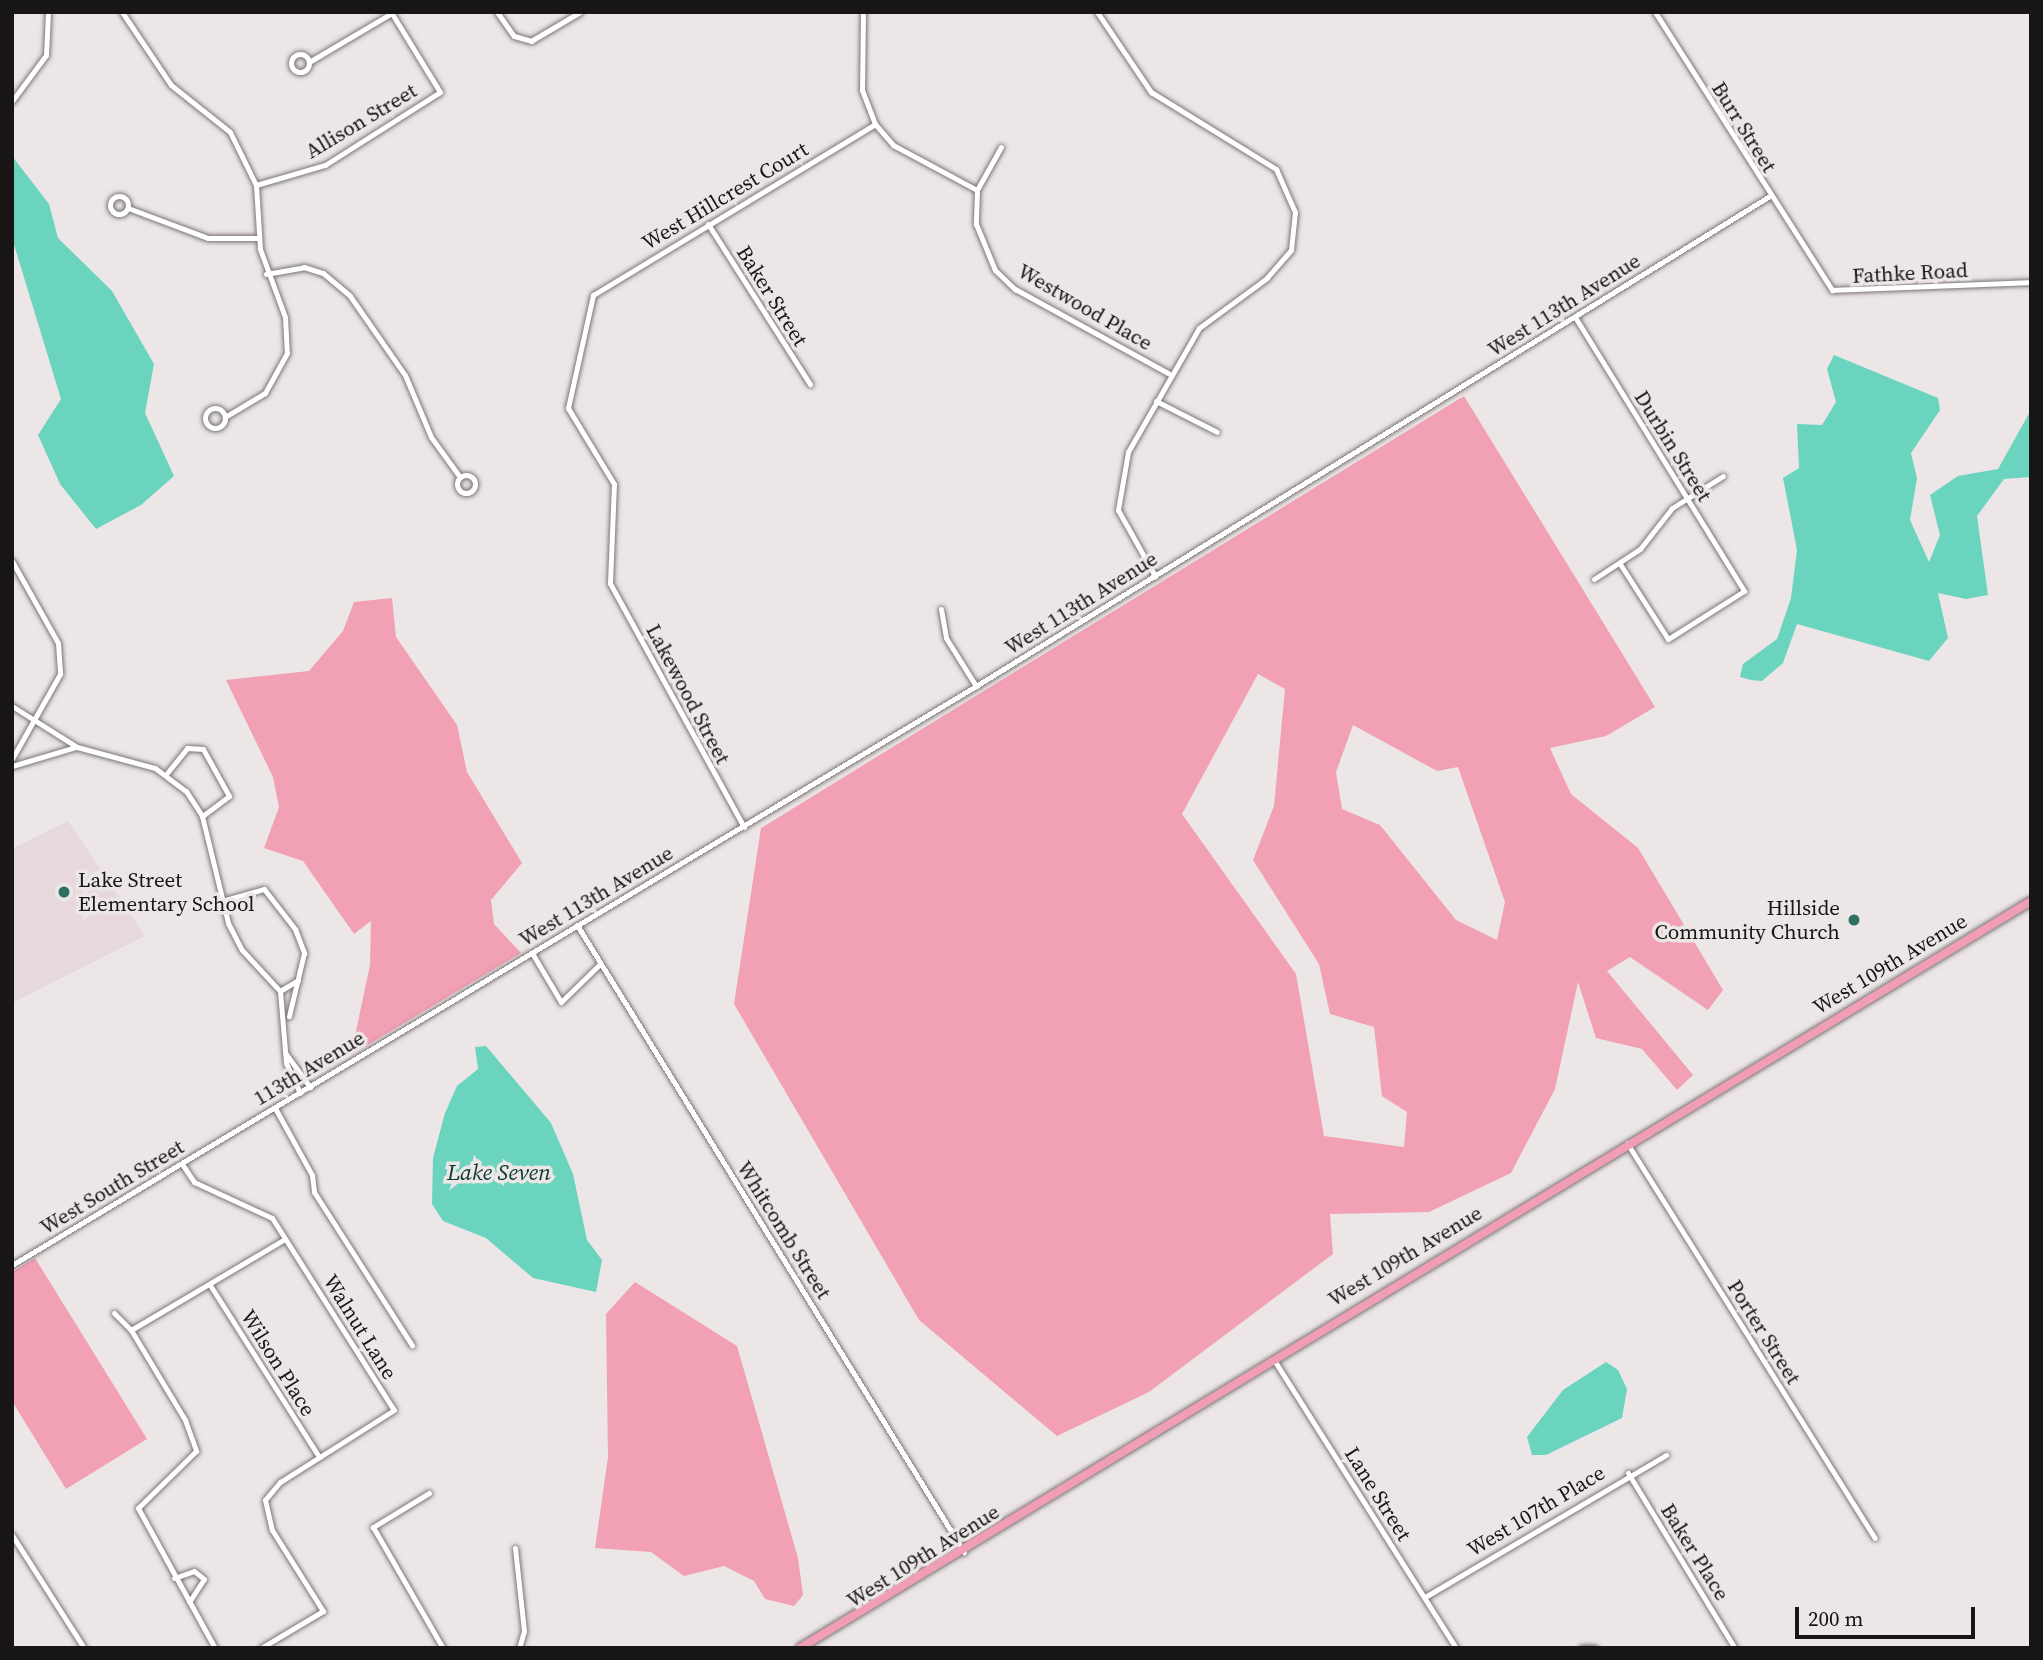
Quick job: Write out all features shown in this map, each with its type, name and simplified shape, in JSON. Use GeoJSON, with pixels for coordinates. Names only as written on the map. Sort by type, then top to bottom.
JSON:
{"type":"FeatureCollection","features":[{"type":"Feature","properties":{"kind":"main road","name":"West 109th Avenue"},"geometry":{"type":"LineString","coordinates":[[800,1648],[964,1552],[1272,1357],[2031,901]]}},
{"type":"Feature","properties":{"kind":"street"},"geometry":{"type":"LineString","coordinates":[[12,101],[46,55],[48,12]]}},
{"type":"Feature","properties":{"kind":"street"},"geometry":{"type":"LineString","coordinates":[[122,12],[171,85],[230,132],[256,185],[259,237],[267,274],[285,317],[287,353],[265,393],[225,417]]}},
{"type":"Feature","properties":{"kind":"street"},"geometry":{"type":"LineString","coordinates":[[497,12],[514,36],[531,41],[580,12]]}},
{"type":"Feature","properties":{"kind":"street"},"geometry":{"type":"LineString","coordinates":[[863,12],[862,90],[875,124],[893,145],[976,190],[1001,146]]}},
{"type":"Feature","properties":{"kind":"street"},"geometry":{"type":"LineString","coordinates":[[1097,12],[1151,92],[1276,169],[1295,212],[1291,250],[1279,266],[1216,310],[1168,373],[1128,452],[1118,510],[1155,576]]}},
{"type":"Feature","properties":{"kind":"street","name":"Burr Street"},"geometry":{"type":"LineString","coordinates":[[1655,12],[1807,258]]}},
{"type":"Feature","properties":{"kind":"street"},"geometry":{"type":"LineString","coordinates":[[309,62],[391,13]]}},
{"type":"Feature","properties":{"kind":"street","name":"Allison Street"},"geometry":{"type":"LineString","coordinates":[[256,185],[325,164],[440,92],[391,13]]}},
{"type":"Feature","properties":{"kind":"street","name":"West Hillcrest Court"},"geometry":{"type":"LineString","coordinates":[[593,295],[875,124]]}},
{"type":"Feature","properties":{"kind":"street","name":"Westwood Place"},"geometry":{"type":"LineString","coordinates":[[976,190],[983,250],[1015,289],[1168,373]]}},
{"type":"Feature","properties":{"kind":"street","name":"West 113th Avenue"},"geometry":{"type":"LineString","coordinates":[[406,1028],[744,827],[1768,197]]}},
{"type":"Feature","properties":{"kind":"street"},"geometry":{"type":"LineString","coordinates":[[128,208],[208,238],[259,237]]}},
{"type":"Feature","properties":{"kind":"street","name":"Baker Street"},"geometry":{"type":"LineString","coordinates":[[708,224],[810,384]]}},
{"type":"Feature","properties":{"kind":"street","name":"Fathke Road"},"geometry":{"type":"LineString","coordinates":[[1807,258],[1832,290],[1847,293],[2031,282]]}},
{"type":"Feature","properties":{"kind":"street"},"geometry":{"type":"LineString","coordinates":[[267,274],[304,267],[344,289],[405,375],[431,437],[460,477]]}},
{"type":"Feature","properties":{"kind":"street","name":"Lakewood Street"},"geometry":{"type":"LineString","coordinates":[[593,295],[568,408],[614,484],[610,583],[744,827]]}},
{"type":"Feature","properties":{"kind":"street","name":"Durbin Street"},"geometry":{"type":"LineString","coordinates":[[1575,317],[1744,591],[1668,639],[1620,564]]}},
{"type":"Feature","properties":{"kind":"street"},"geometry":{"type":"LineString","coordinates":[[1156,401],[1217,432]]}},
{"type":"Feature","properties":{"kind":"street"},"geometry":{"type":"LineString","coordinates":[[1594,579],[1640,549],[1687,499],[1723,476]]}},
{"type":"Feature","properties":{"kind":"street"},"geometry":{"type":"LineString","coordinates":[[12,561],[58,643],[60,674],[12,759]]}},
{"type":"Feature","properties":{"kind":"street"},"geometry":{"type":"LineString","coordinates":[[941,609],[946,638],[975,686]]}},
{"type":"Feature","properties":{"kind":"street"},"geometry":{"type":"LineString","coordinates":[[12,706],[77,747],[167,773],[202,816],[222,901],[242,950],[280,991],[286,1026]]}},
{"type":"Feature","properties":{"kind":"street"},"geometry":{"type":"LineString","coordinates":[[12,766],[77,747]]}},
{"type":"Feature","properties":{"kind":"street"},"geometry":{"type":"LineString","coordinates":[[167,773],[187,748],[203,749],[229,796],[202,816]]}},
{"type":"Feature","properties":{"kind":"street"},"geometry":{"type":"LineString","coordinates":[[222,901],[264,889],[272,895],[303,945],[298,980],[286,1026],[284,1051],[300,1093]]}},
{"type":"Feature","properties":{"kind":"street","name":"Whitcomb Street"},"geometry":{"type":"LineString","coordinates":[[576,925],[964,1552]]}},
{"type":"Feature","properties":{"kind":"street"},"geometry":{"type":"LineString","coordinates":[[532,953],[561,1002],[600,964]]}},
{"type":"Feature","properties":{"kind":"street"},"geometry":{"type":"LineString","coordinates":[[280,991],[298,980]]}},
{"type":"Feature","properties":{"kind":"street","name":"113th Avenue"},"geometry":{"type":"LineString","coordinates":[[229,1136],[406,1028]]}},
{"type":"Feature","properties":{"kind":"street"},"geometry":{"type":"LineString","coordinates":[[284,1051],[310,1087]]}},
{"type":"Feature","properties":{"kind":"street"},"geometry":{"type":"LineString","coordinates":[[275,1108],[312,1175],[314,1192],[412,1345]]}},
{"type":"Feature","properties":{"kind":"street","name":"West South Street"},"geometry":{"type":"LineString","coordinates":[[12,1265],[229,1136]]}},
{"type":"Feature","properties":{"kind":"street","name":"Porter Street"},"geometry":{"type":"LineString","coordinates":[[1627,1143],[1875,1538]]}},
{"type":"Feature","properties":{"kind":"street","name":"Walnut Lane"},"geometry":{"type":"LineString","coordinates":[[182,1164],[194,1182],[272,1218],[394,1410],[280,1482],[265,1500],[272,1530],[323,1611],[261,1648]]}},
{"type":"Feature","properties":{"kind":"street"},"geometry":{"type":"LineString","coordinates":[[131,1330],[285,1239]]}},
{"type":"Feature","properties":{"kind":"street","name":"Wilson Place"},"geometry":{"type":"LineString","coordinates":[[210,1285],[319,1457]]}},
{"type":"Feature","properties":{"kind":"street"},"geometry":{"type":"LineString","coordinates":[[114,1313],[131,1330],[185,1420],[196,1451],[138,1508],[174,1578],[215,1648]]}},
{"type":"Feature","properties":{"kind":"street","name":"Lane Street"},"geometry":{"type":"LineString","coordinates":[[1272,1357],[1456,1648]]}},
{"type":"Feature","properties":{"kind":"street","name":"West 107th Place"},"geometry":{"type":"LineString","coordinates":[[1425,1597],[1628,1473],[1666,1455]]}},
{"type":"Feature","properties":{"kind":"street","name":"Baker Place"},"geometry":{"type":"LineString","coordinates":[[1628,1473],[1735,1648]]}},
{"type":"Feature","properties":{"kind":"street"},"geometry":{"type":"LineString","coordinates":[[429,1493],[373,1527],[443,1648]]}},
{"type":"Feature","properties":{"kind":"street"},"geometry":{"type":"LineString","coordinates":[[12,1535],[83,1648]]}},
{"type":"Feature","properties":{"kind":"street"},"geometry":{"type":"LineString","coordinates":[[12,1553],[20,1548]]}},
{"type":"Feature","properties":{"kind":"street"},"geometry":{"type":"LineString","coordinates":[[515,1548],[524,1631],[519,1648]]}},
{"type":"Feature","properties":{"kind":"street"},"geometry":{"type":"LineString","coordinates":[[174,1578],[194,1571],[204,1579],[188,1602]]}},
{"type":"Feature","properties":{"kind":"street"},"geometry":{"type":"LineString","coordinates":[[1581,1648],[1595,1648]]}},
{"type":"Feature","properties":{"kind":"shaded area"},"geometry":{"type":"Polygon","coordinates":[[[1464,396],[1655,707],[1606,736],[1550,748],[1571,794],[1638,848],[1723,990],[1708,1010],[1630,957],[1607,971],[1693,1075],[1677,1090],[1642,1049],[1596,1038],[1578,982],[1555,1089],[1511,1173],[1429,1212],[1330,1214],[1333,1254],[1149,1392],[1057,1436],[919,1320],[734,1004],[761,828],[1464,396]],[[1258,674],[1182,814],[1296,974],[1324,1136],[1404,1147],[1407,1112],[1382,1096],[1374,1027],[1330,1014],[1319,964],[1253,860],[1274,806],[1285,689],[1258,674]],[[1353,725],[1336,772],[1342,809],[1380,825],[1456,920],[1497,940],[1505,902],[1458,767],[1437,771],[1353,725]]]}},
{"type":"Feature","properties":{"kind":"shaded area"},"geometry":{"type":"Polygon","coordinates":[[[392,598],[396,637],[457,725],[467,772],[522,863],[491,900],[494,924],[521,953],[351,1055],[370,965],[371,921],[354,934],[303,861],[264,848],[279,807],[273,777],[226,680],[309,671],[343,631],[354,602],[392,598]]]}},
{"type":"Feature","properties":{"kind":"shaded area","name":"Lake Street Elementary School"},"geometry":{"type":"Polygon","coordinates":[[[68,821],[145,936],[12,1003],[12,849],[68,821]]]}},
{"type":"Feature","properties":{"kind":"shaded area"},"geometry":{"type":"Polygon","coordinates":[[[35,1258],[147,1439],[66,1489],[12,1401],[12,1272],[35,1258]]]}},
{"type":"Feature","properties":{"kind":"shaded area"},"geometry":{"type":"Polygon","coordinates":[[[635,1282],[737,1346],[798,1558],[803,1595],[794,1606],[765,1599],[754,1581],[724,1566],[684,1576],[651,1552],[595,1548],[608,1457],[606,1314],[635,1282]]]}},
{"type":"Feature","properties":{"kind":"water"},"geometry":{"type":"Polygon","coordinates":[[[12,156],[49,204],[58,238],[112,291],[154,364],[145,413],[174,476],[141,505],[96,529],[60,484],[38,435],[61,399],[12,238],[12,156]]]}},
{"type":"Feature","properties":{"kind":"water"},"geometry":{"type":"Polygon","coordinates":[[[1834,355],[1938,398],[1940,410],[1911,453],[1917,478],[1910,520],[1929,562],[1940,535],[1930,495],[1958,476],[1998,469],[2031,410],[2031,477],[2004,479],[1977,516],[1988,595],[1966,599],[1938,593],[1948,638],[1929,661],[1797,624],[1783,663],[1762,681],[1740,677],[1743,664],[1777,639],[1791,598],[1797,550],[1783,478],[1799,468],[1797,424],[1822,425],[1836,402],[1827,369],[1834,355]]]}},
{"type":"Feature","properties":{"kind":"water","name":"Lake Seven"},"geometry":{"type":"Polygon","coordinates":[[[486,1046],[551,1123],[573,1174],[587,1240],[602,1260],[596,1292],[533,1278],[486,1238],[443,1221],[432,1204],[433,1158],[445,1113],[457,1086],[478,1069],[475,1047],[486,1046]]]}},
{"type":"Feature","properties":{"kind":"water"},"geometry":{"type":"Polygon","coordinates":[[[1606,1362],[1618,1370],[1627,1389],[1622,1418],[1546,1455],[1532,1455],[1527,1437],[1563,1390],[1606,1362]]]}},
{"type":"Feature","properties":{"kind":"place","name":"Lake Street Elementary School"},"geometry":{"type":"Point","coordinates":[64,892]}},
{"type":"Feature","properties":{"kind":"place","name":"Hillside Community Church"},"geometry":{"type":"Point","coordinates":[1854,920]}}]}
